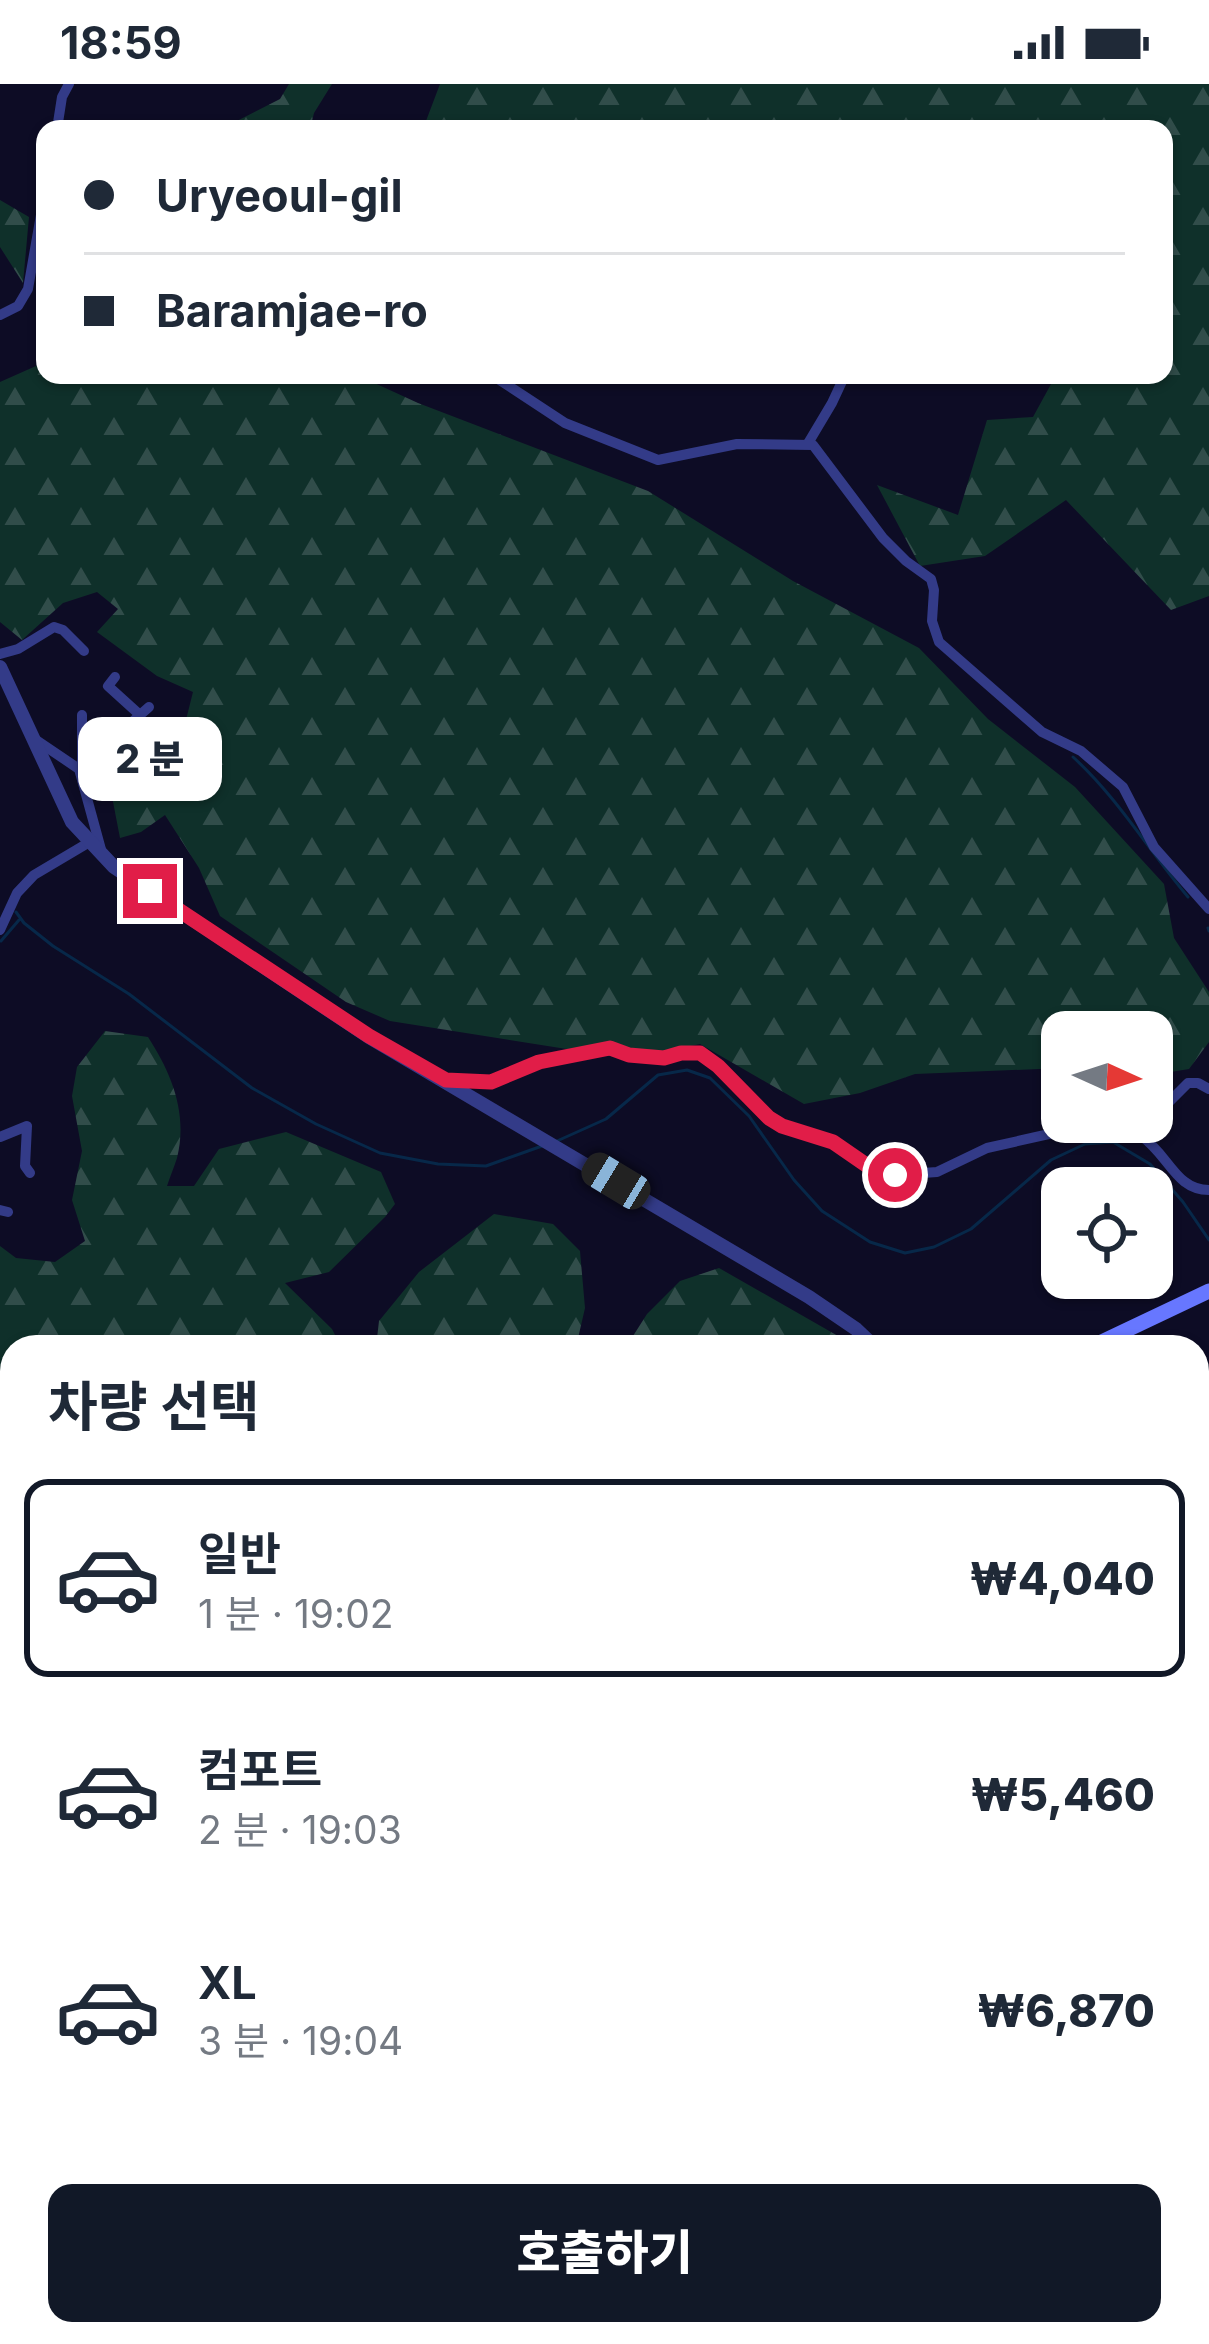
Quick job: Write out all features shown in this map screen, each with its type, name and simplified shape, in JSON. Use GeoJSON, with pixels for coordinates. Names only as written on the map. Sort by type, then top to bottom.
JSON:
{"type":"FeatureCollection","features":[{"type":"Feature","properties":{"kind":"main road"},"geometry":{"type":"LineString","coordinates":[[1116,1335],[1209,1291]]}},
{"type":"Feature","properties":{"kind":"street"},"geometry":{"type":"LineString","coordinates":[[58,120],[69,84]]}},
{"type":"Feature","properties":{"kind":"street"},"geometry":{"type":"LineString","coordinates":[[0,315],[18,306],[28,290],[36,244]]}},
{"type":"Feature","properties":{"kind":"street"},"geometry":{"type":"LineString","coordinates":[[506,384],[565,423],[658,460],[737,444],[814,445],[883,538],[931,579],[932,620],[939,642],[1042,732],[1081,751],[1123,788],[1154,847],[1209,909]]}},
{"type":"Feature","properties":{"kind":"street"},"geometry":{"type":"LineString","coordinates":[[807,445],[841,384]]}},
{"type":"Feature","properties":{"kind":"street"},"geometry":{"type":"LineString","coordinates":[[0,654],[54,627],[84,651]]}},
{"type":"Feature","properties":{"kind":"street"},"geometry":{"type":"LineString","coordinates":[[0,667],[72,822],[114,867],[369,1036],[809,1297],[862,1335]]}},
{"type":"Feature","properties":{"kind":"street"},"geometry":{"type":"LineString","coordinates":[[81,768],[144,711],[108,686],[115,677]]}},
{"type":"Feature","properties":{"kind":"street"},"geometry":{"type":"LineString","coordinates":[[82,715],[81,768],[103,856]]}},
{"type":"Feature","properties":{"kind":"street"},"geometry":{"type":"LineString","coordinates":[[33,738],[81,768]]}},
{"type":"Feature","properties":{"kind":"street"},"geometry":{"type":"LineString","coordinates":[[0,930],[17,893],[34,875],[88,843]]}},
{"type":"Feature","properties":{"kind":"street"},"geometry":{"type":"LineString","coordinates":[[446,1080],[491,1082],[539,1062],[610,1048],[664,1058],[700,1053],[769,1118],[833,1142],[875,1171],[895,1175],[937,1172],[987,1148],[1041,1136]]}},
{"type":"Feature","properties":{"kind":"street"},"geometry":{"type":"LineString","coordinates":[[1173,1099],[1188,1083],[1209,1089]]}},
{"type":"Feature","properties":{"kind":"street"},"geometry":{"type":"LineString","coordinates":[[0,1137],[27,1126],[25,1166],[30,1173]]}},
{"type":"Feature","properties":{"kind":"street"},"geometry":{"type":"LineString","coordinates":[[1152,1143],[1186,1184],[1209,1190]]}},
{"type":"Feature","properties":{"kind":"green space"},"geometry":{"type":"Polygon","coordinates":[[[289,84],[332,84],[312,120],[239,120],[280,99],[289,84]]]}},
{"type":"Feature","properties":{"kind":"green space"},"geometry":{"type":"Polygon","coordinates":[[[440,84],[1209,84],[1209,596],[1171,610],[1066,500],[985,556],[920,566],[877,485],[958,515],[987,420],[1033,417],[1051,384],[1173,384],[1173,120],[426,120],[440,84]]]}},
{"type":"Feature","properties":{"kind":"green space"},"geometry":{"type":"Polygon","coordinates":[[[0,200],[29,217],[23,283],[0,247],[0,200]]]}},
{"type":"Feature","properties":{"kind":"green space"},"geometry":{"type":"Polygon","coordinates":[[[36,366],[36,384],[377,384],[648,491],[793,581],[919,648],[988,719],[1075,787],[1164,884],[1174,938],[1209,992],[1209,1042],[1189,1069],[1173,1072],[1173,1011],[1041,1011],[1041,1069],[915,1074],[860,1093],[804,1104],[700,1044],[630,1059],[390,1021],[346,1002],[220,916],[199,868],[165,815],[141,832],[120,838],[110,786],[183,732],[193,692],[157,676],[97,632],[118,609],[97,592],[63,603],[22,640],[0,622],[0,382],[36,366]]]}},
{"type":"Feature","properties":{"kind":"green space"},"geometry":{"type":"Polygon","coordinates":[[[105,1031],[148,1037],[171,1080],[179,1110],[180,1142],[167,1186],[194,1186],[219,1149],[286,1132],[381,1172],[395,1204],[385,1217],[329,1272],[285,1283],[335,1335],[0,1335],[0,1246],[16,1258],[55,1262],[85,1241],[72,1200],[82,1151],[72,1096],[77,1067],[105,1031]]]}},
{"type":"Feature","properties":{"kind":"green space"},"geometry":{"type":"Polygon","coordinates":[[[494,1214],[553,1224],[580,1251],[585,1308],[579,1335],[377,1335],[379,1321],[419,1272],[494,1214]]]}},
{"type":"Feature","properties":{"kind":"green space"},"geometry":{"type":"Polygon","coordinates":[[[719,1268],[836,1335],[634,1335],[680,1281],[719,1268]]]}},
{"type":"Feature","properties":{"kind":"waterway"},"geometry":{"type":"LineString","coordinates":[[1073,757],[1119,807],[1188,897]]}},
{"type":"Feature","properties":{"kind":"waterway"},"geometry":{"type":"LineString","coordinates":[[16,912],[53,946],[129,994],[252,1088],[380,1153],[438,1164],[486,1166],[542,1146]]}},
{"type":"Feature","properties":{"kind":"waterway"},"geometry":{"type":"LineString","coordinates":[[1,941],[19,920]]}},
{"type":"Feature","properties":{"kind":"waterway"},"geometry":{"type":"LineString","coordinates":[[557,1141],[606,1119],[658,1075],[687,1070],[710,1078],[749,1116],[822,1211],[870,1242],[905,1253],[934,1247],[971,1229],[1051,1160],[1085,1144],[1113,1142],[1150,1164],[1209,1240]]}},
{"type":"Feature","properties":{"kind":"route"},"geometry":{"type":"LineString","coordinates":[[150,891],[369,1036],[446,1080],[491,1082],[539,1062],[610,1048],[664,1058],[700,1053],[748,1093],[769,1118],[833,1142],[875,1171],[895,1175]]}}]}
